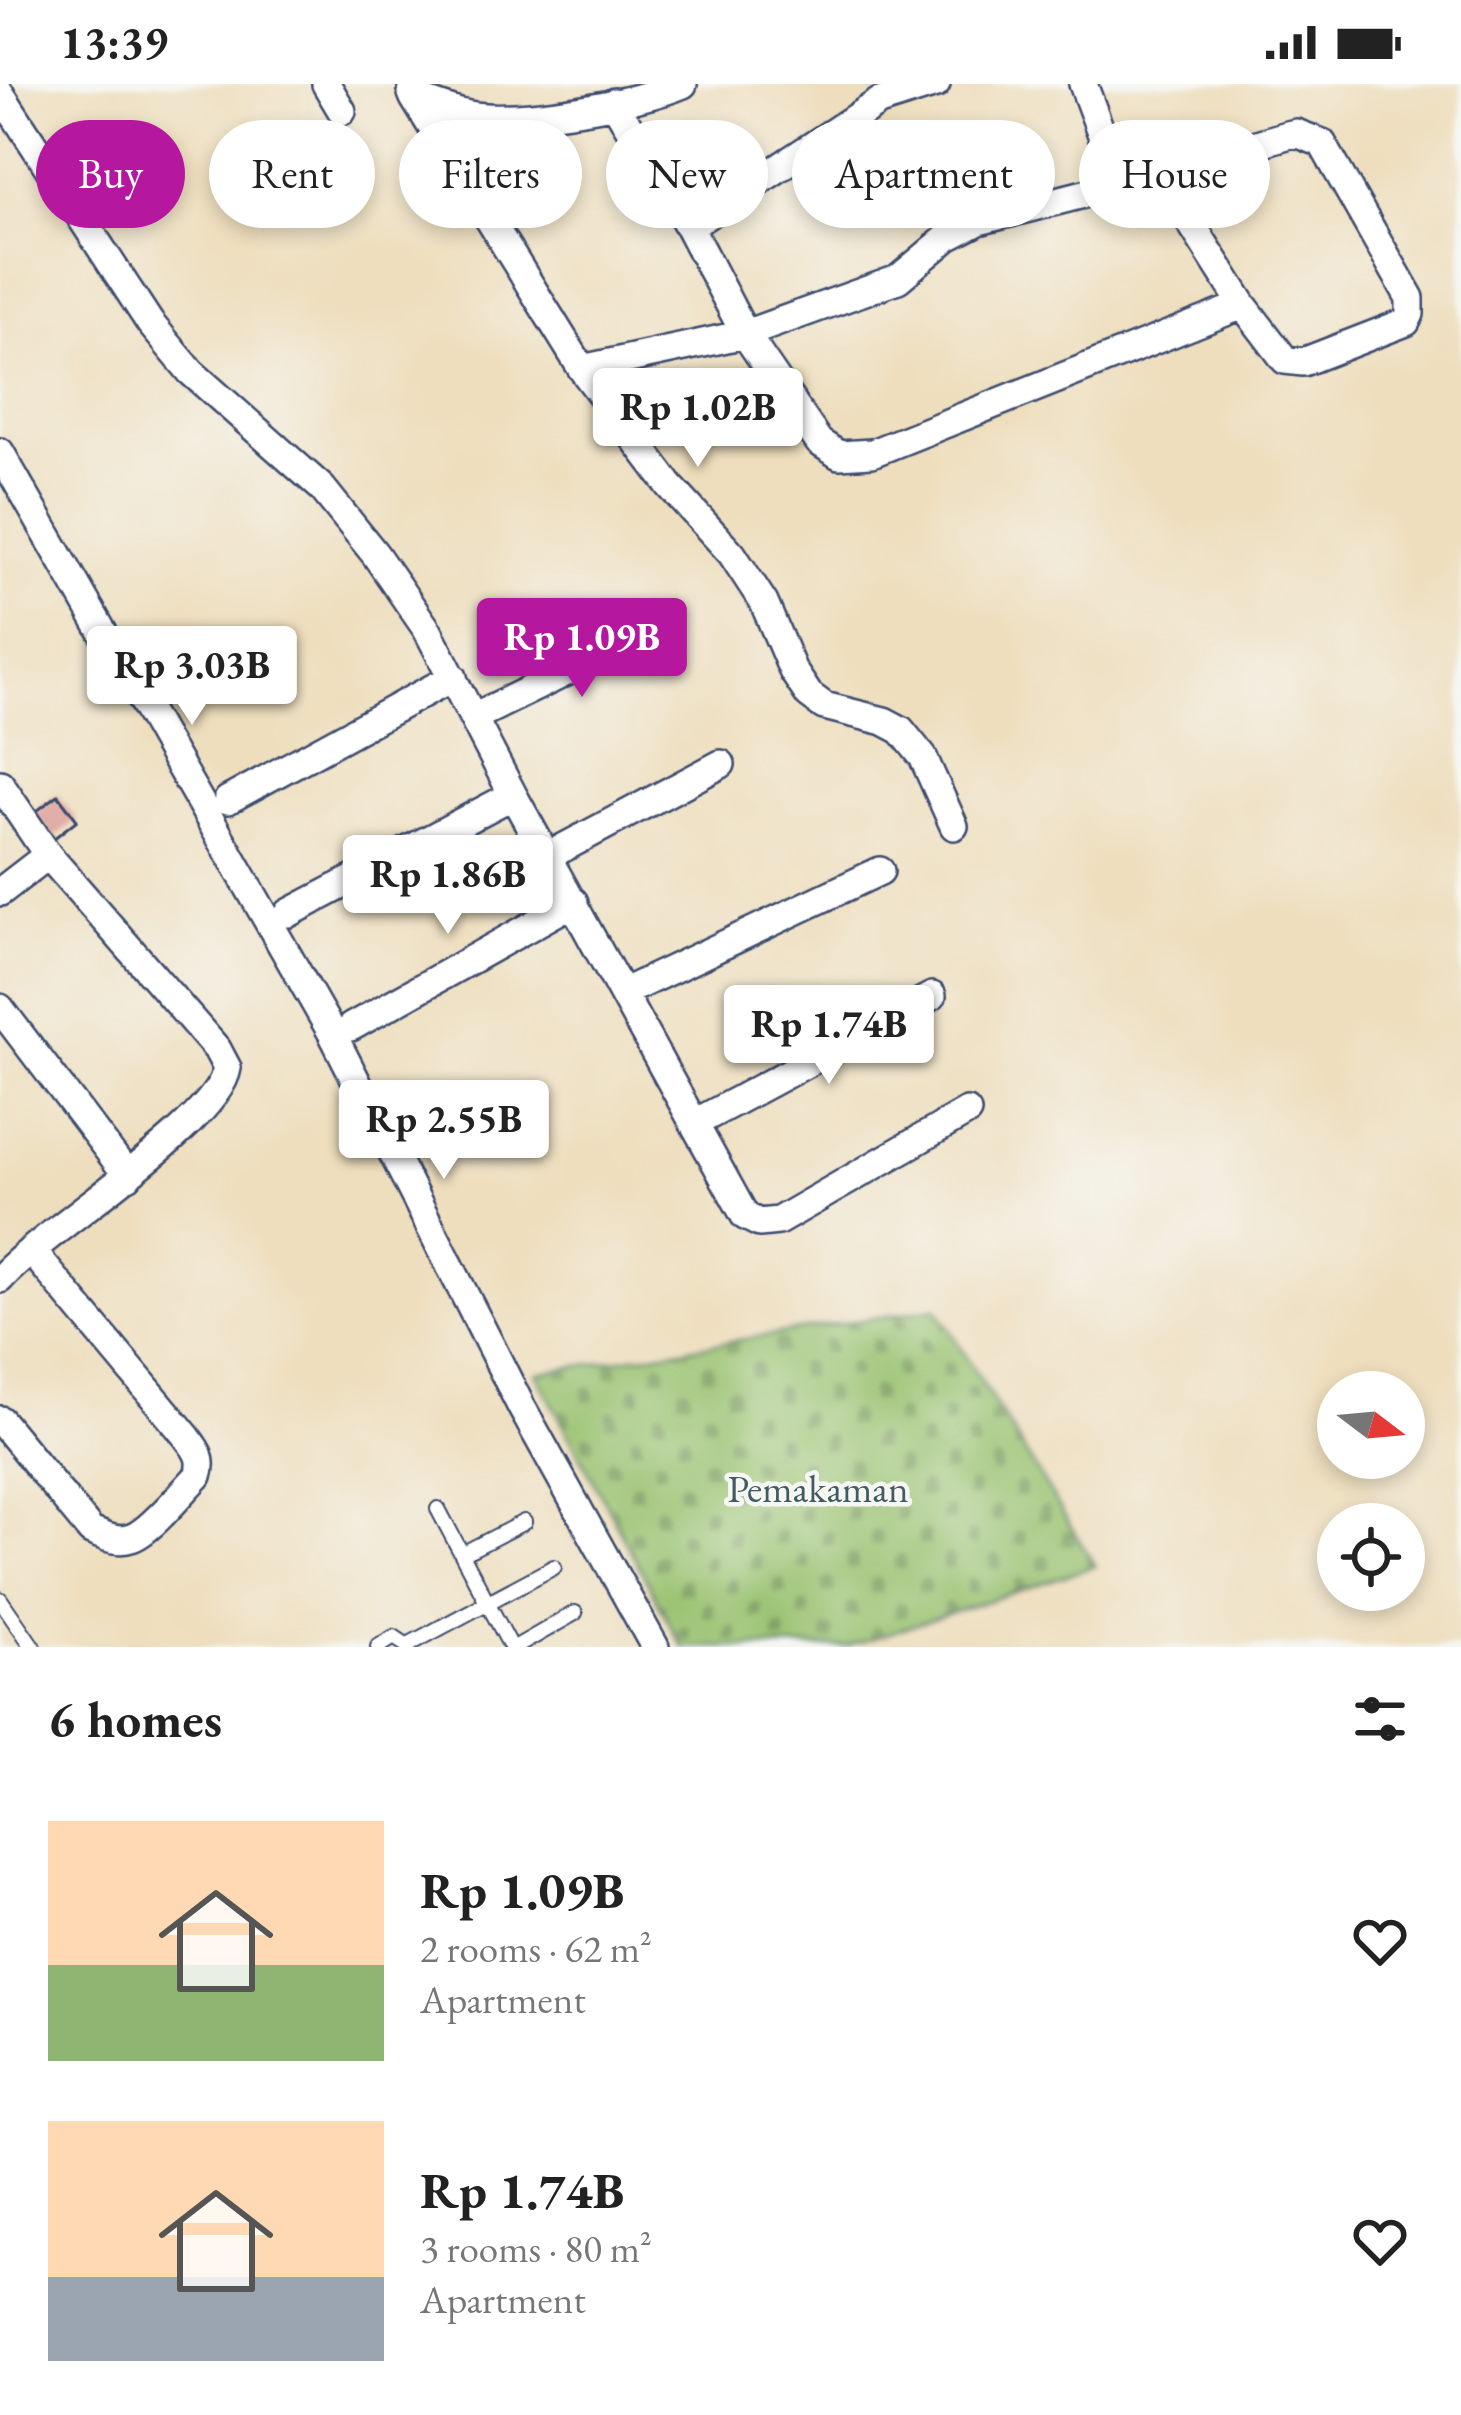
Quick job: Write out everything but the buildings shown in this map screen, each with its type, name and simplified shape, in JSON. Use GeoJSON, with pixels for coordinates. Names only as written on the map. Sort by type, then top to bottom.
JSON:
{"type":"FeatureCollection","features":[{"type":"Feature","properties":{"kind":"street"},"geometry":{"type":"LineString","coordinates":[[326,84],[342,111]]}},
{"type":"Feature","properties":{"kind":"street"},"geometry":{"type":"LineString","coordinates":[[411,91],[468,115],[532,115],[637,100],[683,84]]}},
{"type":"Feature","properties":{"kind":"street"},"geometry":{"type":"LineString","coordinates":[[768,169],[873,93],[935,84]]}},
{"type":"Feature","properties":{"kind":"street"},"geometry":{"type":"LineString","coordinates":[[1083,84],[1096,120]]}},
{"type":"Feature","properties":{"kind":"street"},"geometry":{"type":"LineString","coordinates":[[411,91],[582,369],[670,486],[732,554],[764,603],[809,695],[824,706],[901,730],[923,757],[954,826]]}},
{"type":"Feature","properties":{"kind":"street"},"geometry":{"type":"LineString","coordinates":[[0,92],[150,323],[191,372],[322,488],[428,631],[740,1209],[755,1222],[769,1223],[967,1112]]}},
{"type":"Feature","properties":{"kind":"street"},"geometry":{"type":"LineString","coordinates":[[614,102],[625,120]]}},
{"type":"Feature","properties":{"kind":"street"},"geometry":{"type":"LineString","coordinates":[[1194,228],[1285,360],[1298,363],[1402,325],[1412,304],[1327,148],[1315,138],[1287,135],[1270,141]]}},
{"type":"Feature","properties":{"kind":"street"},"geometry":{"type":"LineString","coordinates":[[582,369],[745,334],[898,279],[948,237],[979,221],[1079,195]]}},
{"type":"Feature","properties":{"kind":"street"},"geometry":{"type":"LineString","coordinates":[[690,228],[745,334],[819,442],[838,454],[872,453],[1243,305]]}},
{"type":"Feature","properties":{"kind":"street"},"geometry":{"type":"LineString","coordinates":[[0,452],[332,1033],[522,1408],[655,1647]]}},
{"type":"Feature","properties":{"kind":"street"},"geometry":{"type":"LineString","coordinates":[[474,717],[662,626]]}},
{"type":"Feature","properties":{"kind":"street"},"geometry":{"type":"LineString","coordinates":[[228,800],[454,677]]}},
{"type":"Feature","properties":{"kind":"street"},"geometry":{"type":"LineString","coordinates":[[548,856],[721,764]]}},
{"type":"Feature","properties":{"kind":"street"},"geometry":{"type":"LineString","coordinates":[[0,784],[48,855],[217,1049],[226,1068],[215,1097],[128,1176],[10,1263],[194,1446],[202,1466],[198,1476],[139,1535],[119,1540],[106,1537],[92,1531],[0,1420]]}},
{"type":"Feature","properties":{"kind":"street"},"geometry":{"type":"LineString","coordinates":[[290,913],[513,795]]}},
{"type":"Feature","properties":{"kind":"street"},"geometry":{"type":"LineString","coordinates":[[0,892],[48,855]]}},
{"type":"Feature","properties":{"kind":"street"},"geometry":{"type":"LineString","coordinates":[[624,992],[880,871]]}},
{"type":"Feature","properties":{"kind":"street"},"geometry":{"type":"LineString","coordinates":[[351,1027],[574,902]]}},
{"type":"Feature","properties":{"kind":"street"},"geometry":{"type":"LineString","coordinates":[[695,1123],[932,996]]}},
{"type":"Feature","properties":{"kind":"street"},"geometry":{"type":"LineString","coordinates":[[0,1008],[128,1176]]}},
{"type":"Feature","properties":{"kind":"lane"},"geometry":{"type":"LineString","coordinates":[[438,1509],[514,1647],[575,1613]]}},
{"type":"Feature","properties":{"kind":"lane"},"geometry":{"type":"LineString","coordinates":[[462,1554],[524,1522]]}},
{"type":"Feature","properties":{"kind":"lane"},"geometry":{"type":"LineString","coordinates":[[378,1647],[394,1637],[408,1646],[554,1567]]}},
{"type":"Feature","properties":{"kind":"lane"},"geometry":{"type":"LineString","coordinates":[[0,1599],[33,1647]]}},
{"type":"Feature","properties":{"kind":"green space","name":"Pemakaman"},"geometry":{"type":"Polygon","coordinates":[[[936,1308],[1095,1566],[846,1647],[682,1647],[536,1373],[936,1308]]]}}]}
